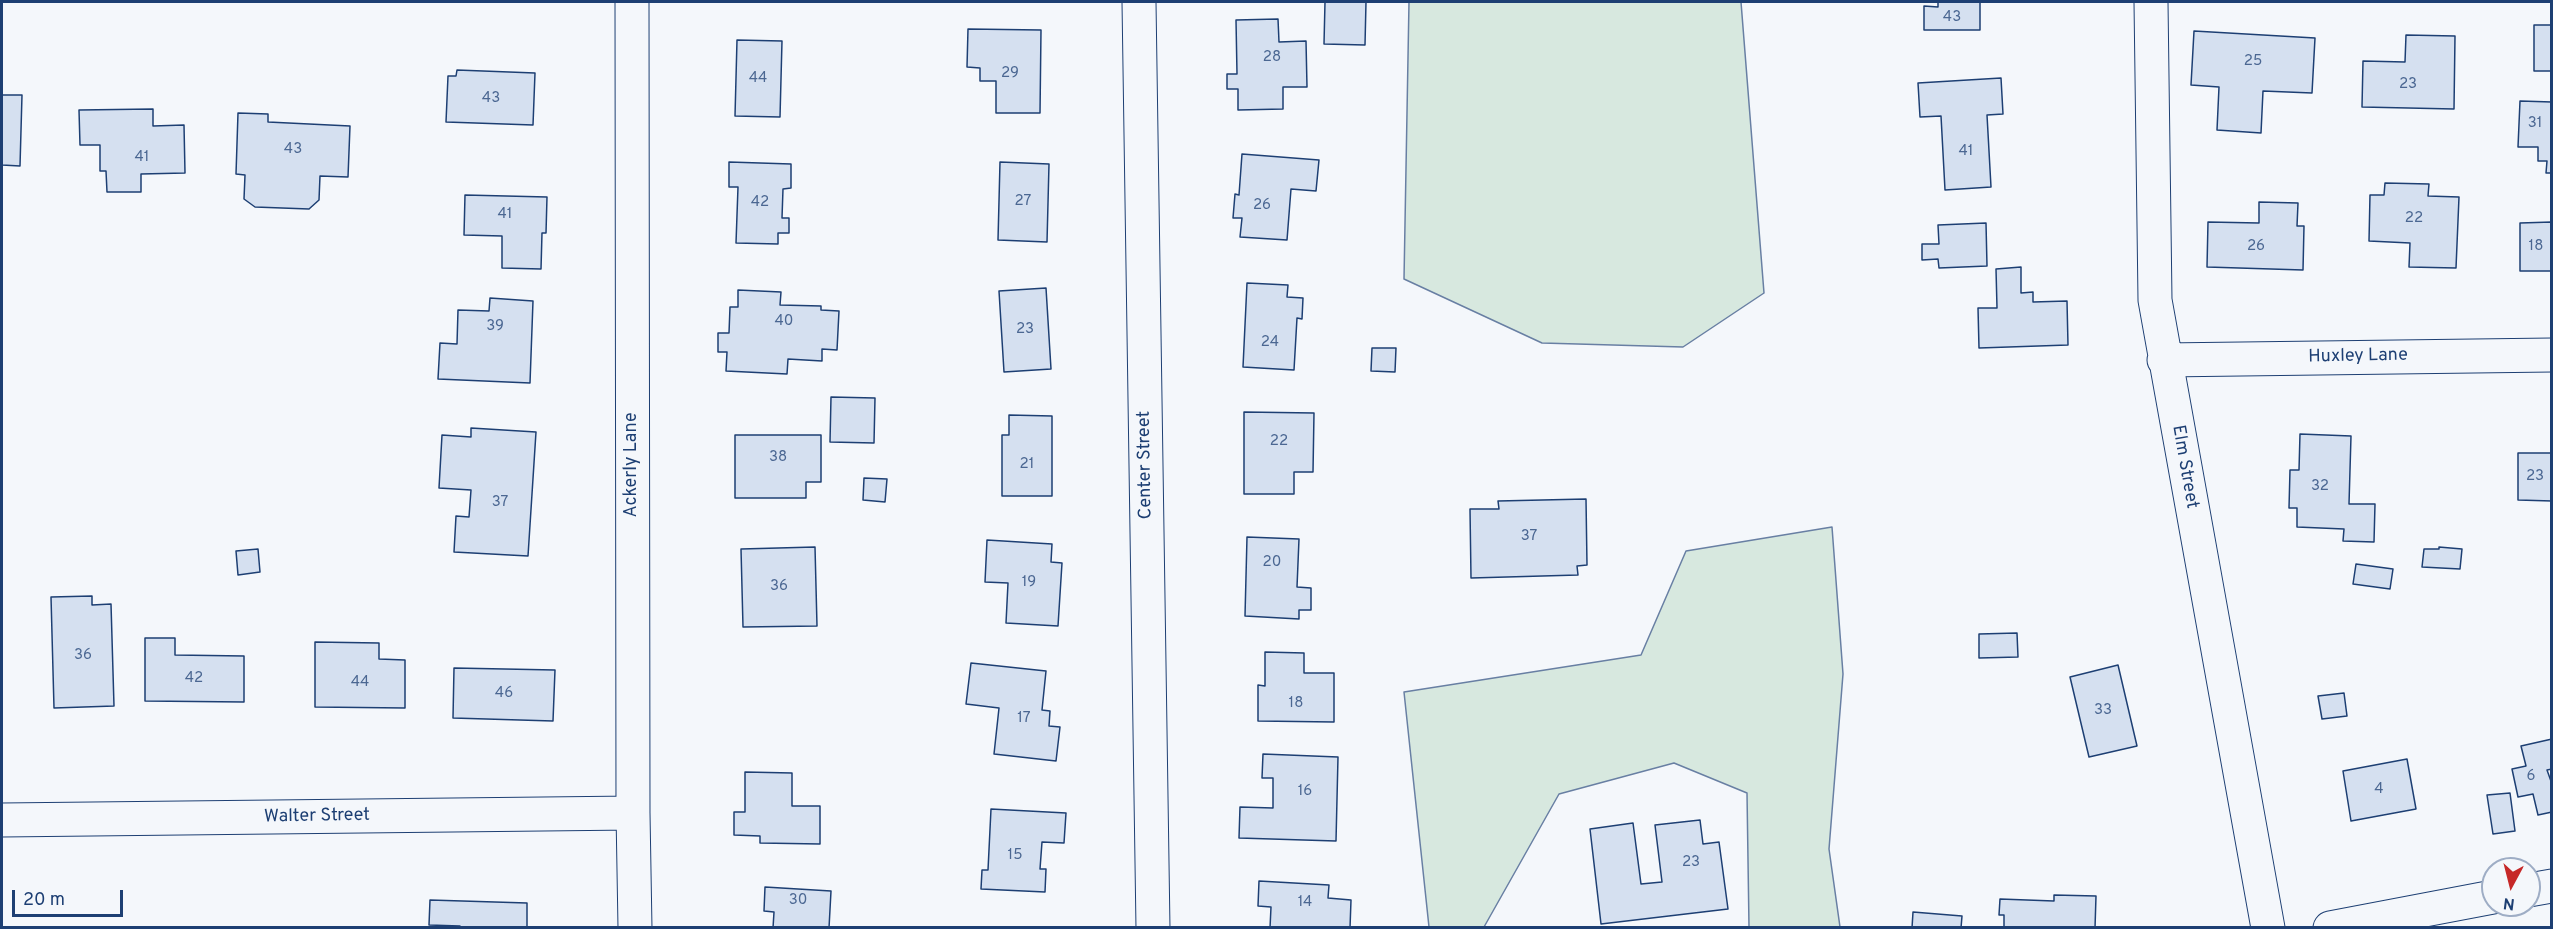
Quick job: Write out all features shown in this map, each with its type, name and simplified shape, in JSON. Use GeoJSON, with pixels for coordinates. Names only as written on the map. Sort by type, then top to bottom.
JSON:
{"type":"FeatureCollection","features":[{"type":"Feature","properties":{"kind":"street","name":"Ackerly Lane"},"geometry":{"type":"LineString","coordinates":[[632,2],[635,927]]}},
{"type":"Feature","properties":{"kind":"street","name":"Center Street"},"geometry":{"type":"LineString","coordinates":[[1139,2],[1153,927]]}},
{"type":"Feature","properties":{"kind":"street","name":"Elm Street"},"geometry":{"type":"LineString","coordinates":[[2151,2],[2155,300],[2268,927]]}},
{"type":"Feature","properties":{"kind":"street","name":"Huxley Lane"},"geometry":{"type":"LineString","coordinates":[[2164,360],[2552,355]]}},
{"type":"Feature","properties":{"kind":"street","name":"Walter Street"},"geometry":{"type":"LineString","coordinates":[[2,820],[633,813]]}},
{"type":"Feature","properties":{"kind":"street"},"geometry":{"type":"LineString","coordinates":[[2330,927],[2481,899]]}},
{"type":"Feature","properties":{"kind":"shaded area"},"geometry":{"type":"Polygon","coordinates":[[[1409,2],[1741,2],[1764,293],[1683,347],[1542,343],[1404,279],[1409,2]]]}},
{"type":"Feature","properties":{"kind":"shaded area"},"geometry":{"type":"Polygon","coordinates":[[[1832,527],[1843,674],[1829,849],[1840,927],[1749,927],[1747,793],[1674,763],[1559,794],[1484,927],[1429,927],[1404,692],[1641,655],[1686,551],[1832,527]]]}},
{"type":"Feature","properties":{"kind":"building"},"geometry":{"type":"Polygon","coordinates":[[[1325,2],[1366,2],[1365,45],[1324,44],[1325,2]]]}},
{"type":"Feature","properties":{"kind":"building"},"geometry":{"type":"Polygon","coordinates":[[[1938,2],[1980,2],[1980,30],[1924,30],[1924,6],[1938,7],[1938,2]]]}},
{"type":"Feature","properties":{"kind":"building"},"geometry":{"type":"Polygon","coordinates":[[[1278,19],[1279,42],[1306,41],[1307,87],[1283,87],[1283,109],[1238,110],[1238,89],[1227,89],[1227,74],[1237,74],[1236,20],[1278,19]]]}},
{"type":"Feature","properties":{"kind":"building"},"geometry":{"type":"Polygon","coordinates":[[[2534,25],[2552,25],[2552,71],[2534,71],[2534,25]]]}},
{"type":"Feature","properties":{"kind":"building"},"geometry":{"type":"Polygon","coordinates":[[[968,29],[1041,30],[1040,113],[996,113],[996,81],[980,81],[980,68],[967,67],[968,29]]]}},
{"type":"Feature","properties":{"kind":"building"},"geometry":{"type":"Polygon","coordinates":[[[2194,31],[2315,38],[2312,93],[2263,91],[2261,133],[2217,130],[2219,87],[2191,85],[2194,31]]]}},
{"type":"Feature","properties":{"kind":"building"},"geometry":{"type":"Polygon","coordinates":[[[2406,35],[2455,36],[2454,109],[2362,107],[2363,61],[2405,62],[2406,35]]]}},
{"type":"Feature","properties":{"kind":"building"},"geometry":{"type":"Polygon","coordinates":[[[737,40],[782,41],[780,117],[735,116],[737,40]]]}},
{"type":"Feature","properties":{"kind":"building"},"geometry":{"type":"Polygon","coordinates":[[[457,70],[535,73],[533,125],[446,122],[448,76],[456,76],[457,70]]]}},
{"type":"Feature","properties":{"kind":"building"},"geometry":{"type":"Polygon","coordinates":[[[2001,78],[2003,114],[1987,115],[1991,187],[1945,190],[1941,116],[1920,117],[1918,83],[2001,78]]]}},
{"type":"Feature","properties":{"kind":"building"},"geometry":{"type":"Polygon","coordinates":[[[2,95],[22,95],[20,166],[2,165],[2,95]]]}},
{"type":"Feature","properties":{"kind":"building"},"geometry":{"type":"Polygon","coordinates":[[[2520,101],[2552,102],[2552,173],[2546,173],[2547,161],[2538,161],[2538,147],[2518,147],[2520,101]]]}},
{"type":"Feature","properties":{"kind":"building"},"geometry":{"type":"Polygon","coordinates":[[[153,109],[153,126],[184,125],[185,173],[141,174],[141,192],[107,192],[106,171],[100,171],[100,145],[80,145],[79,110],[153,109]]]}},
{"type":"Feature","properties":{"kind":"building"},"geometry":{"type":"Polygon","coordinates":[[[238,113],[268,114],[268,122],[350,126],[348,177],[320,176],[319,200],[309,209],[255,207],[244,199],[245,175],[236,174],[238,113]]]}},
{"type":"Feature","properties":{"kind":"building"},"geometry":{"type":"Polygon","coordinates":[[[1242,154],[1319,160],[1316,191],[1291,189],[1287,240],[1240,237],[1242,218],[1233,218],[1235,194],[1239,195],[1242,154]]]}},
{"type":"Feature","properties":{"kind":"building"},"geometry":{"type":"Polygon","coordinates":[[[729,162],[791,164],[791,188],[783,189],[782,218],[789,218],[789,233],[778,233],[778,244],[736,243],[738,187],[729,187],[729,162]]]}},
{"type":"Feature","properties":{"kind":"building"},"geometry":{"type":"Polygon","coordinates":[[[1000,162],[1049,164],[1047,242],[998,240],[1000,162]]]}},
{"type":"Feature","properties":{"kind":"building"},"geometry":{"type":"Polygon","coordinates":[[[2385,183],[2429,184],[2428,196],[2459,197],[2456,268],[2409,267],[2410,243],[2369,241],[2370,195],[2384,195],[2385,183]]]}},
{"type":"Feature","properties":{"kind":"building"},"geometry":{"type":"Polygon","coordinates":[[[465,195],[547,197],[546,233],[542,233],[541,269],[502,268],[502,236],[464,235],[465,195]]]}},
{"type":"Feature","properties":{"kind":"building"},"geometry":{"type":"Polygon","coordinates":[[[2259,202],[2298,203],[2297,226],[2304,226],[2303,270],[2207,267],[2208,222],[2259,223],[2259,202]]]}},
{"type":"Feature","properties":{"kind":"building"},"geometry":{"type":"Polygon","coordinates":[[[2552,222],[2552,271],[2520,271],[2520,223],[2552,222]]]}},
{"type":"Feature","properties":{"kind":"building"},"geometry":{"type":"Polygon","coordinates":[[[1986,223],[1987,266],[1939,268],[1938,259],[1922,260],[1922,244],[1939,244],[1938,225],[1986,223]]]}},
{"type":"Feature","properties":{"kind":"building"},"geometry":{"type":"Polygon","coordinates":[[[2021,267],[2021,293],[2033,292],[2033,302],[2067,301],[2068,345],[1979,348],[1978,308],[1997,308],[1996,269],[2021,267]]]}},
{"type":"Feature","properties":{"kind":"building"},"geometry":{"type":"Polygon","coordinates":[[[1247,283],[1288,285],[1287,297],[1303,298],[1302,319],[1297,318],[1294,370],[1243,367],[1247,283]]]}},
{"type":"Feature","properties":{"kind":"building"},"geometry":{"type":"Polygon","coordinates":[[[1046,288],[1051,369],[1004,372],[999,291],[1046,288]]]}},
{"type":"Feature","properties":{"kind":"building"},"geometry":{"type":"Polygon","coordinates":[[[738,290],[781,292],[780,305],[821,306],[821,310],[839,311],[837,350],[822,349],[822,361],[788,359],[787,374],[726,371],[727,352],[718,352],[718,333],[729,333],[730,307],[738,307],[738,290]]]}},
{"type":"Feature","properties":{"kind":"building"},"geometry":{"type":"Polygon","coordinates":[[[490,298],[533,301],[530,383],[438,379],[440,343],[457,344],[458,310],[489,311],[490,298]]]}},
{"type":"Feature","properties":{"kind":"building"},"geometry":{"type":"Polygon","coordinates":[[[1372,348],[1396,348],[1395,372],[1371,371],[1372,348]]]}},
{"type":"Feature","properties":{"kind":"building"},"geometry":{"type":"Polygon","coordinates":[[[831,397],[875,398],[874,443],[830,442],[831,397]]]}},
{"type":"Feature","properties":{"kind":"building"},"geometry":{"type":"Polygon","coordinates":[[[1244,412],[1314,413],[1313,472],[1294,472],[1294,494],[1244,494],[1244,412]]]}},
{"type":"Feature","properties":{"kind":"building"},"geometry":{"type":"Polygon","coordinates":[[[1009,415],[1052,416],[1052,496],[1002,496],[1002,435],[1009,435],[1009,415]]]}},
{"type":"Feature","properties":{"kind":"building"},"geometry":{"type":"Polygon","coordinates":[[[471,428],[536,432],[528,556],[454,552],[456,516],[469,517],[471,490],[439,488],[442,435],[471,437],[471,428]]]}},
{"type":"Feature","properties":{"kind":"building"},"geometry":{"type":"Polygon","coordinates":[[[2300,434],[2351,436],[2349,504],[2375,504],[2374,542],[2343,541],[2344,529],[2297,527],[2297,508],[2289,508],[2290,470],[2299,470],[2300,434]]]}},
{"type":"Feature","properties":{"kind":"building"},"geometry":{"type":"Polygon","coordinates":[[[735,435],[821,435],[821,482],[806,482],[806,498],[735,498],[735,435]]]}},
{"type":"Feature","properties":{"kind":"building"},"geometry":{"type":"Polygon","coordinates":[[[2518,453],[2552,453],[2552,501],[2518,500],[2518,453]]]}},
{"type":"Feature","properties":{"kind":"building"},"geometry":{"type":"Polygon","coordinates":[[[864,478],[887,479],[885,502],[863,500],[864,478]]]}},
{"type":"Feature","properties":{"kind":"building"},"geometry":{"type":"Polygon","coordinates":[[[1586,499],[1587,565],[1577,566],[1578,575],[1471,578],[1470,509],[1499,509],[1498,501],[1586,499]]]}},
{"type":"Feature","properties":{"kind":"building"},"geometry":{"type":"Polygon","coordinates":[[[1247,537],[1299,539],[1297,587],[1311,588],[1311,610],[1299,610],[1299,619],[1245,616],[1247,537]]]}},
{"type":"Feature","properties":{"kind":"building"},"geometry":{"type":"Polygon","coordinates":[[[987,540],[1052,544],[1051,562],[1062,563],[1058,626],[1006,623],[1008,583],[985,582],[987,540]]]}},
{"type":"Feature","properties":{"kind":"building"},"geometry":{"type":"Polygon","coordinates":[[[815,547],[817,626],[743,627],[741,549],[815,547]]]}},
{"type":"Feature","properties":{"kind":"building"},"geometry":{"type":"Polygon","coordinates":[[[2439,547],[2462,549],[2460,569],[2422,567],[2424,549],[2439,549],[2439,547]]]}},
{"type":"Feature","properties":{"kind":"building"},"geometry":{"type":"Polygon","coordinates":[[[258,549],[260,572],[238,575],[236,551],[258,549]]]}},
{"type":"Feature","properties":{"kind":"building"},"geometry":{"type":"Polygon","coordinates":[[[2356,564],[2393,569],[2390,589],[2353,584],[2356,564]]]}},
{"type":"Feature","properties":{"kind":"building"},"geometry":{"type":"Polygon","coordinates":[[[92,596],[92,605],[111,604],[114,706],[54,708],[51,597],[92,596]]]}},
{"type":"Feature","properties":{"kind":"building"},"geometry":{"type":"Polygon","coordinates":[[[2017,633],[2018,657],[1979,658],[1979,634],[2017,633]]]}},
{"type":"Feature","properties":{"kind":"building"},"geometry":{"type":"Polygon","coordinates":[[[145,638],[175,638],[175,655],[244,656],[244,702],[145,701],[145,638]]]}},
{"type":"Feature","properties":{"kind":"building"},"geometry":{"type":"Polygon","coordinates":[[[315,642],[379,643],[379,659],[405,660],[405,708],[315,707],[315,642]]]}},
{"type":"Feature","properties":{"kind":"building"},"geometry":{"type":"Polygon","coordinates":[[[1265,652],[1304,653],[1304,673],[1334,673],[1334,722],[1258,721],[1258,685],[1265,686],[1265,652]]]}},
{"type":"Feature","properties":{"kind":"building"},"geometry":{"type":"Polygon","coordinates":[[[971,663],[1046,671],[1042,710],[1050,711],[1049,726],[1060,727],[1056,761],[994,754],[999,708],[966,704],[971,663]]]}},
{"type":"Feature","properties":{"kind":"building"},"geometry":{"type":"Polygon","coordinates":[[[2118,665],[2137,746],[2089,757],[2070,677],[2118,665]]]}},
{"type":"Feature","properties":{"kind":"building"},"geometry":{"type":"Polygon","coordinates":[[[454,668],[555,670],[553,721],[453,718],[454,668]]]}},
{"type":"Feature","properties":{"kind":"building"},"geometry":{"type":"Polygon","coordinates":[[[2344,693],[2347,716],[2322,719],[2318,696],[2344,693]]]}},
{"type":"Feature","properties":{"kind":"building"},"geometry":{"type":"Polygon","coordinates":[[[2552,739],[2552,769],[2547,770],[2552,784],[2552,812],[2538,815],[2533,794],[2518,797],[2512,769],[2526,766],[2521,746],[2552,739]]]}},
{"type":"Feature","properties":{"kind":"building"},"geometry":{"type":"Polygon","coordinates":[[[1263,754],[1338,757],[1336,841],[1239,838],[1240,807],[1273,808],[1273,778],[1262,778],[1263,754]]]}},
{"type":"Feature","properties":{"kind":"building"},"geometry":{"type":"Polygon","coordinates":[[[2407,759],[2416,809],[2351,821],[2343,771],[2407,759]]]}},
{"type":"Feature","properties":{"kind":"building"},"geometry":{"type":"Polygon","coordinates":[[[745,772],[792,773],[792,806],[820,806],[820,844],[760,843],[760,836],[734,835],[734,812],[745,812],[745,772]]]}},
{"type":"Feature","properties":{"kind":"building"},"geometry":{"type":"Polygon","coordinates":[[[2510,793],[2515,831],[2493,834],[2487,795],[2510,793]]]}},
{"type":"Feature","properties":{"kind":"building"},"geometry":{"type":"Polygon","coordinates":[[[991,809],[1066,813],[1064,843],[1042,842],[1040,869],[1046,869],[1045,892],[981,889],[982,870],[988,870],[991,809]]]}},
{"type":"Feature","properties":{"kind":"building"},"geometry":{"type":"Polygon","coordinates":[[[1700,820],[1703,844],[1719,842],[1728,909],[1601,924],[1590,829],[1633,823],[1641,884],[1662,882],[1655,825],[1700,820]]]}},
{"type":"Feature","properties":{"kind":"building"},"geometry":{"type":"Polygon","coordinates":[[[1259,881],[1329,885],[1328,898],[1351,900],[1350,928],[1270,928],[1271,907],[1258,906],[1259,881]]]}},
{"type":"Feature","properties":{"kind":"building"},"geometry":{"type":"Polygon","coordinates":[[[765,887],[831,891],[829,928],[773,928],[774,912],[764,911],[765,887]]]}},
{"type":"Feature","properties":{"kind":"building"},"geometry":{"type":"Polygon","coordinates":[[[2054,895],[2096,896],[2095,928],[2004,928],[2004,915],[1999,915],[2000,899],[2054,901],[2054,895]]]}},
{"type":"Feature","properties":{"kind":"building"},"geometry":{"type":"Polygon","coordinates":[[[430,900],[527,903],[527,928],[460,928],[460,926],[429,925],[430,900]]]}},
{"type":"Feature","properties":{"kind":"building"},"geometry":{"type":"Polygon","coordinates":[[[1913,912],[1962,916],[1961,928],[1912,928],[1913,912]]]}}]}
